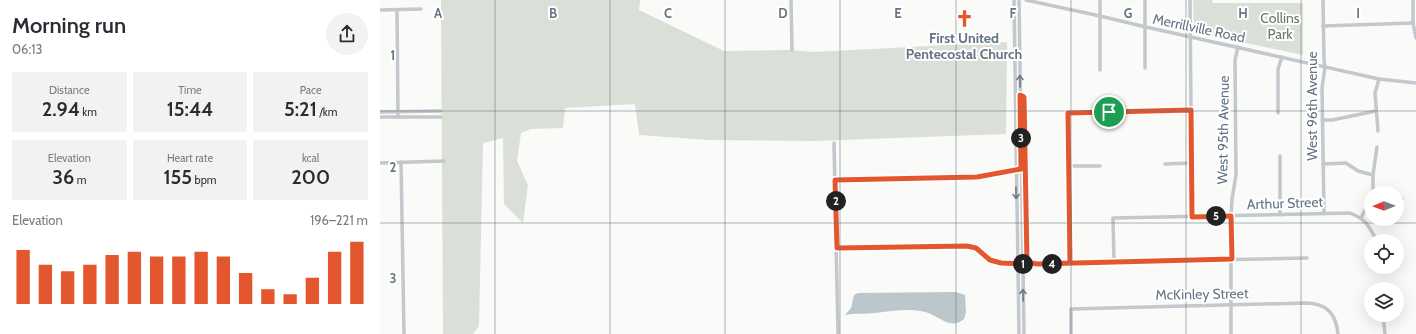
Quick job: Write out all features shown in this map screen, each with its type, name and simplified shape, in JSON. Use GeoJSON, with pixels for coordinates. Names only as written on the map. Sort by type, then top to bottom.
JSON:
{"type":"FeatureCollection","features":[{"type":"Feature","properties":{"kind":"street"},"geometry":{"type":"LineString","coordinates":[[791,0],[792,50]]}},
{"type":"Feature","properties":{"kind":"street"},"geometry":{"type":"LineString","coordinates":[[1014,0],[1019,334]]}},
{"type":"Feature","properties":{"kind":"street"},"geometry":{"type":"LineString","coordinates":[[1019,0],[1024,334]]}},
{"type":"Feature","properties":{"kind":"street","name":"Merrillville Road"},"geometry":{"type":"LineString","coordinates":[[1026,0],[1282,58],[1380,79],[1416,84]]}},
{"type":"Feature","properties":{"kind":"street"},"geometry":{"type":"LineString","coordinates":[[1050,0],[1050,5]]}},
{"type":"Feature","properties":{"kind":"street"},"geometry":{"type":"LineString","coordinates":[[1100,0],[1100,70]]}},
{"type":"Feature","properties":{"kind":"street"},"geometry":{"type":"LineString","coordinates":[[1145,0],[1146,68]]}},
{"type":"Feature","properties":{"kind":"street"},"geometry":{"type":"LineString","coordinates":[[1190,0],[1192,217]]}},
{"type":"Feature","properties":{"kind":"street","name":"West 96th Avenue"},"geometry":{"type":"LineString","coordinates":[[1323,0],[1325,67],[1322,88],[1324,213]]}},
{"type":"Feature","properties":{"kind":"street"},"geometry":{"type":"LineString","coordinates":[[1413,0],[1413,23],[1416,38]]}},
{"type":"Feature","properties":{"kind":"street"},"geometry":{"type":"LineString","coordinates":[[380,10],[421,10]]}},
{"type":"Feature","properties":{"kind":"street"},"geometry":{"type":"LineString","coordinates":[[397,10],[398,117]]}},
{"type":"Feature","properties":{"kind":"street"},"geometry":{"type":"LineString","coordinates":[[1323,26],[1413,23]]}},
{"type":"Feature","properties":{"kind":"street","name":"West 95th Avenue"},"geometry":{"type":"LineString","coordinates":[[1231,334],[1231,216],[1236,175],[1235,60],[1238,48]]}},
{"type":"Feature","properties":{"kind":"street"},"geometry":{"type":"LineString","coordinates":[[1278,113],[1278,69],[1282,58]]}},
{"type":"Feature","properties":{"kind":"street"},"geometry":{"type":"LineString","coordinates":[[1378,131],[1375,93],[1380,79]]}},
{"type":"Feature","properties":{"kind":"street"},"geometry":{"type":"LineString","coordinates":[[1015,95],[1024,97],[1027,262]]}},
{"type":"Feature","properties":{"kind":"street"},"geometry":{"type":"LineString","coordinates":[[1070,263],[1068,113],[1191,110]]}},
{"type":"Feature","properties":{"kind":"street"},"geometry":{"type":"LineString","coordinates":[[380,112],[441,111]]}},
{"type":"Feature","properties":{"kind":"street"},"geometry":{"type":"LineString","coordinates":[[1322,120],[1332,120],[1376,111]]}},
{"type":"Feature","properties":{"kind":"street"},"geometry":{"type":"LineString","coordinates":[[380,117],[441,117]]}},
{"type":"Feature","properties":{"kind":"street"},"geometry":{"type":"LineString","coordinates":[[834,143],[838,334]]}},
{"type":"Feature","properties":{"kind":"street"},"geometry":{"type":"LineString","coordinates":[[1374,186],[1373,176],[1377,147]]}},
{"type":"Feature","properties":{"kind":"street"},"geometry":{"type":"LineString","coordinates":[[1280,156],[1280,215]]}},
{"type":"Feature","properties":{"kind":"street"},"geometry":{"type":"LineString","coordinates":[[401,162],[404,334]]}},
{"type":"Feature","properties":{"kind":"street"},"geometry":{"type":"LineString","coordinates":[[380,163],[444,162]]}},
{"type":"Feature","properties":{"kind":"street"},"geometry":{"type":"LineString","coordinates":[[1165,164],[1191,163]]}},
{"type":"Feature","properties":{"kind":"street"},"geometry":{"type":"LineString","coordinates":[[1323,164],[1346,163],[1358,171],[1373,176]]}},
{"type":"Feature","properties":{"kind":"street"},"geometry":{"type":"LineString","coordinates":[[1069,166],[1100,166]]}},
{"type":"Feature","properties":{"kind":"street"},"geometry":{"type":"LineString","coordinates":[[835,180],[977,177],[1021,169]]}},
{"type":"Feature","properties":{"kind":"street"},"geometry":{"type":"LineString","coordinates":[[1364,212],[1361,218],[1367,223],[1373,234]]}},
{"type":"Feature","properties":{"kind":"street","name":"Arthur Street"},"geometry":{"type":"LineString","coordinates":[[1114,263],[1113,218],[1324,213],[1350,213],[1361,218]]}},
{"type":"Feature","properties":{"kind":"street"},"geometry":{"type":"LineString","coordinates":[[837,248],[967,246],[976,248],[990,260],[995,262],[1023,264],[1028,266],[1037,264],[1070,263],[1307,258]]}},
{"type":"Feature","properties":{"kind":"street"},"geometry":{"type":"LineString","coordinates":[[1023,264],[1027,262],[1037,264]]}},
{"type":"Feature","properties":{"kind":"street","name":"McKinley Street"},"geometry":{"type":"LineString","coordinates":[[1071,334],[1071,309],[1313,303],[1325,307],[1330,312],[1336,320],[1338,334]]}},
{"type":"Feature","properties":{"kind":"street"},"geometry":{"type":"LineString","coordinates":[[1384,322],[1385,334]]}},
{"type":"Feature","properties":{"kind":"green space"},"geometry":{"type":"Polygon","coordinates":[[[441,0],[640,0],[639,10],[724,51],[789,50],[814,52],[1007,42],[1006,134],[813,141],[708,140],[639,135],[635,104],[565,108],[563,128],[531,129],[521,133],[517,161],[528,185],[523,223],[504,204],[503,138],[483,143],[479,326],[473,334],[443,334],[441,0]]]}},
{"type":"Feature","properties":{"kind":"green space","name":"Collins Park"},"geometry":{"type":"Polygon","coordinates":[[[1193,0],[1212,0],[1213,3],[1303,3],[1303,55],[1194,32],[1193,0]]]}},
{"type":"Feature","properties":{"kind":"shaded area"},"geometry":{"type":"Polygon","coordinates":[[[956,292],[965,295],[966,312],[964,319],[959,322],[949,323],[925,312],[913,310],[845,315],[851,308],[854,295],[858,293],[956,292]]]}},
{"type":"Feature","properties":{"kind":"place","name":"First United Pentecostal Church"},"geometry":{"type":"Point","coordinates":[964,18]}},
{"type":"Feature","properties":{"kind":"route"},"geometry":{"type":"LineString","coordinates":[[1109,112],[1068,113],[1070,263],[1037,264],[1027,262],[1023,264],[995,262],[990,260],[983,253],[972,246],[837,248],[835,180],[977,177],[1021,169],[1020,95],[1024,97],[1027,262],[1037,264],[1114,263],[1232,259],[1231,216],[1192,217],[1191,110],[1109,112]]}}]}
